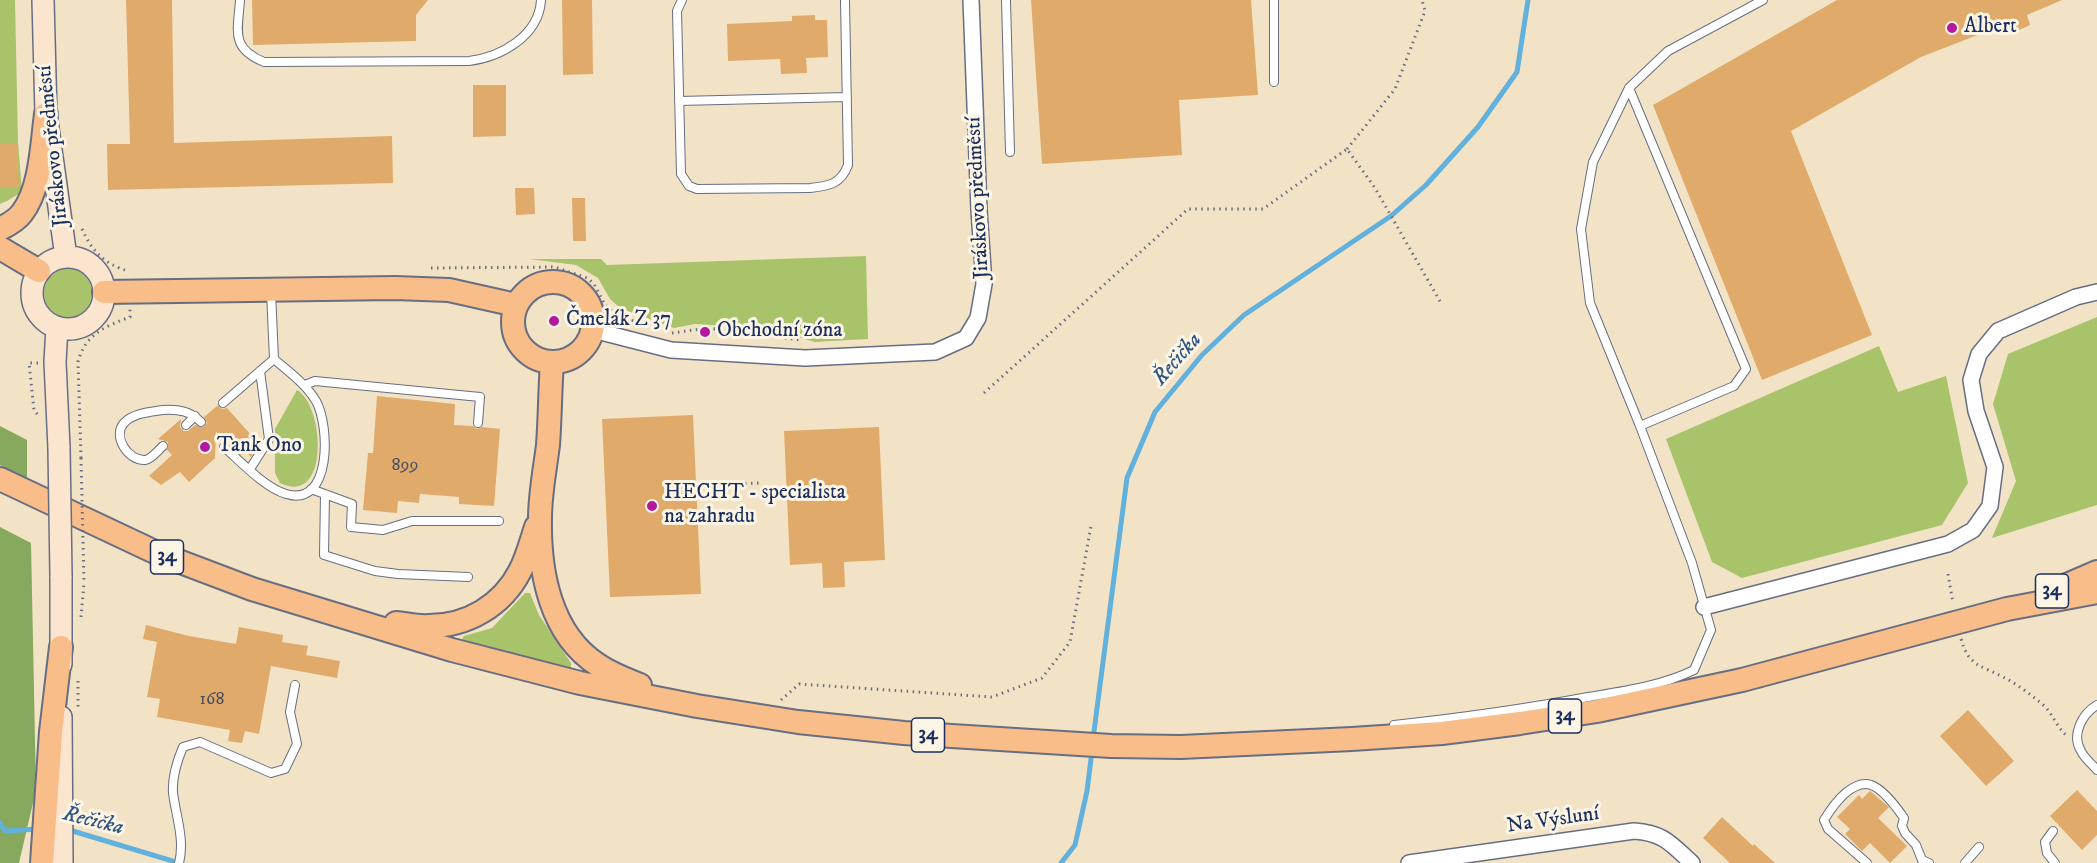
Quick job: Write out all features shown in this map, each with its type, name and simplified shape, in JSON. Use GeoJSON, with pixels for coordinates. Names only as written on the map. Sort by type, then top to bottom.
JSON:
{"type":"FeatureCollection","features":[{"type":"Feature","properties":{"kind":"main road","name":"Jiráskovo předměstí"},"geometry":{"type":"LineString","coordinates":[[43,0],[46,114],[66,257]]}},
{"type":"Feature","properties":{"kind":"main road"},"geometry":{"type":"LineString","coordinates":[[0,229],[23,212],[36,183],[46,114]]}},
{"type":"Feature","properties":{"kind":"main road"},"geometry":{"type":"LineString","coordinates":[[0,248],[39,271]]}},
{"type":"Feature","properties":{"kind":"main road"},"geometry":{"type":"LineString","coordinates":[[66,257],[77,258],[88,263],[102,281],[104,292],[103,304],[98,314],[90,322],[68,329],[48,323],[35,308],[32,289],[39,271],[56,259],[66,257]]}},
{"type":"Feature","properties":{"kind":"main road"},"geometry":{"type":"LineString","coordinates":[[546,282],[559,282],[572,286],[590,304],[593,330],[589,342],[581,352],[571,359],[552,363],[534,358],[524,351],[513,329],[513,317],[516,305],[523,294],[534,286],[546,282]]}},
{"type":"Feature","properties":{"kind":"main road"},"geometry":{"type":"LineString","coordinates":[[104,292],[394,288],[449,290],[516,305]]}},
{"type":"Feature","properties":{"kind":"main road"},"geometry":{"type":"LineString","coordinates":[[57,327],[55,362],[61,576],[62,863]]}},
{"type":"Feature","properties":{"kind":"main road"},"geometry":{"type":"LineString","coordinates":[[552,363],[548,441],[540,517],[544,579],[560,622],[569,638],[597,664],[616,675],[698,706]]}},
{"type":"Feature","properties":{"kind":"main road","name":"34"},"geometry":{"type":"LineString","coordinates":[[0,479],[157,553],[252,590],[452,650],[580,683],[762,717],[904,734],[1111,746],[1181,747],[1442,733],[1597,711],[1742,680],[2007,609],[2097,592]]}},
{"type":"Feature","properties":{"kind":"main road"},"geometry":{"type":"LineString","coordinates":[[341,618],[429,626],[465,620],[480,614],[497,601],[512,584],[521,569],[540,517]]}},
{"type":"Feature","properties":{"kind":"main road","name":"34"},"geometry":{"type":"LineString","coordinates":[[2007,609],[2097,572]]}},
{"type":"Feature","properties":{"kind":"main road"},"geometry":{"type":"LineString","coordinates":[[42,863],[51,732],[61,647]]}},
{"type":"Feature","properties":{"kind":"street","name":"Jiráskovo předměstí"},"geometry":{"type":"LineString","coordinates":[[593,330],[671,350],[805,358],[935,352],[966,338],[978,318],[984,285],[971,0]]}},
{"type":"Feature","properties":{"kind":"street"},"geometry":{"type":"LineString","coordinates":[[2076,297],[2097,281]]}},
{"type":"Feature","properties":{"kind":"street"},"geometry":{"type":"LineString","coordinates":[[1704,607],[1948,544],[1973,530],[1990,506],[1995,467],[1976,411],[1971,380],[1979,354],[1998,331],[2076,297],[2097,292]]}},
{"type":"Feature","properties":{"kind":"street","name":"Na Výsluní"},"geometry":{"type":"LineString","coordinates":[[1409,863],[1634,831],[1656,834],[1692,863]]}},
{"type":"Feature","properties":{"kind":"lane"},"geometry":{"type":"LineString","coordinates":[[240,0],[237,36],[241,48],[250,56],[264,62],[469,61],[486,58],[516,42],[534,26],[540,12],[541,0]]}},
{"type":"Feature","properties":{"kind":"lane"},"geometry":{"type":"LineString","coordinates":[[682,0],[677,10],[681,174],[689,186],[697,189],[810,188],[828,186],[844,176],[848,165],[845,0]]}},
{"type":"Feature","properties":{"kind":"lane"},"geometry":{"type":"LineString","coordinates":[[1006,0],[1010,152]]}},
{"type":"Feature","properties":{"kind":"lane"},"geometry":{"type":"LineString","coordinates":[[1274,0],[1274,82]]}},
{"type":"Feature","properties":{"kind":"lane"},"geometry":{"type":"LineString","coordinates":[[1380,727],[1547,705],[1673,680],[1694,670],[1711,630],[1692,563],[1590,303],[1581,230],[1593,162],[1629,88],[1668,51],[1763,0]]}},
{"type":"Feature","properties":{"kind":"lane"},"geometry":{"type":"LineString","coordinates":[[1629,88],[1746,369],[1734,386],[1640,426]]}},
{"type":"Feature","properties":{"kind":"lane"},"geometry":{"type":"LineString","coordinates":[[679,101],[847,97]]}},
{"type":"Feature","properties":{"kind":"lane"},"geometry":{"type":"LineString","coordinates":[[224,447],[273,488],[287,495],[301,495],[310,489],[319,480],[324,469],[326,436],[323,417],[317,402],[305,385],[274,359],[270,291]]}},
{"type":"Feature","properties":{"kind":"lane"},"geometry":{"type":"LineString","coordinates":[[223,403],[274,359]]}},
{"type":"Feature","properties":{"kind":"lane"},"geometry":{"type":"LineString","coordinates":[[250,469],[269,439],[260,371]]}},
{"type":"Feature","properties":{"kind":"lane"},"geometry":{"type":"LineString","coordinates":[[305,385],[315,381],[480,398],[478,423]]}},
{"type":"Feature","properties":{"kind":"lane"},"geometry":{"type":"LineString","coordinates":[[163,446],[145,460],[136,458],[126,451],[120,440],[120,429],[125,422],[137,415],[179,409],[202,422],[186,425]]}},
{"type":"Feature","properties":{"kind":"lane"},"geometry":{"type":"LineString","coordinates":[[310,489],[352,504],[351,526],[383,530],[412,521],[499,521]]}},
{"type":"Feature","properties":{"kind":"lane"},"geometry":{"type":"LineString","coordinates":[[326,494],[324,555],[375,571],[468,577]]}},
{"type":"Feature","properties":{"kind":"lane"},"geometry":{"type":"LineString","coordinates":[[179,863],[182,855],[180,828],[173,792],[176,762],[183,747],[200,742],[271,773],[285,769],[297,744],[290,712],[295,685]]}},
{"type":"Feature","properties":{"kind":"lane"},"geometry":{"type":"LineString","coordinates":[[2097,705],[2086,714],[2078,726],[2077,741],[2081,752],[2097,770]]}},
{"type":"Feature","properties":{"kind":"lane"},"geometry":{"type":"LineString","coordinates":[[1181,747],[1233,738],[1346,730]]}},
{"type":"Feature","properties":{"kind":"lane"},"geometry":{"type":"LineString","coordinates":[[1867,863],[1828,829],[1824,820],[1830,809],[1844,795],[1856,787],[1867,784],[1876,788],[1896,806],[1904,818],[1902,826],[1905,833],[1916,845],[1923,862]]}},
{"type":"Feature","properties":{"kind":"lane"},"geometry":{"type":"LineString","coordinates":[[2053,831],[2045,842],[2047,853],[2055,863]]}},
{"type":"Feature","properties":{"kind":"lane"},"geometry":{"type":"LineString","coordinates":[[1965,863],[1979,848]]}},
{"type":"Feature","properties":{"kind":"path"},"geometry":{"type":"LineString","coordinates":[[984,393],[1188,210],[1263,209],[1347,149],[1395,89],[1425,11],[1422,0]]}},
{"type":"Feature","properties":{"kind":"path"},"geometry":{"type":"LineString","coordinates":[[1347,149],[1376,188],[1441,303]]}},
{"type":"Feature","properties":{"kind":"path"},"geometry":{"type":"LineString","coordinates":[[81,227],[94,251],[104,261],[115,268],[128,271]]}},
{"type":"Feature","properties":{"kind":"path"},"geometry":{"type":"LineString","coordinates":[[84,583],[78,362],[81,348],[91,337],[110,325],[130,317]]}},
{"type":"Feature","properties":{"kind":"path"},"geometry":{"type":"LineString","coordinates":[[29,363],[34,410]]}},
{"type":"Feature","properties":{"kind":"path"},"geometry":{"type":"LineString","coordinates":[[721,484],[762,483]]}},
{"type":"Feature","properties":{"kind":"path"},"geometry":{"type":"LineString","coordinates":[[762,717],[799,684],[992,697],[1042,678],[1070,642],[1091,526]]}},
{"type":"Feature","properties":{"kind":"path"},"geometry":{"type":"LineString","coordinates":[[1948,574],[1955,623],[1965,652],[1972,661],[2031,695],[2052,713],[2062,732],[2077,741]]}},
{"type":"Feature","properties":{"kind":"green space"},"geometry":{"type":"Polygon","coordinates":[[[0,0],[15,0],[18,142],[22,192],[0,204],[0,0]]]}},
{"type":"Feature","properties":{"kind":"green space"},"geometry":{"type":"Polygon","coordinates":[[[866,256],[868,339],[815,342],[766,328],[695,324],[674,328],[620,308],[610,299],[598,278],[576,265],[529,259],[601,259],[607,265],[866,256]]]}},
{"type":"Feature","properties":{"kind":"green space"},"geometry":{"type":"Polygon","coordinates":[[[63,269],[73,269],[85,276],[92,288],[92,298],[85,310],[73,317],[63,317],[48,306],[44,298],[44,288],[55,273],[63,269]]]}},
{"type":"Feature","properties":{"kind":"green space"},"geometry":{"type":"Polygon","coordinates":[[[2097,317],[2097,505],[1992,538],[2016,481],[1993,404],[2008,354],[2097,317]]]}},
{"type":"Feature","properties":{"kind":"green space"},"geometry":{"type":"Polygon","coordinates":[[[1879,346],[1898,392],[1946,376],[1968,483],[1942,525],[1742,578],[1712,562],[1666,439],[1879,346]]]}},
{"type":"Feature","properties":{"kind":"green space"},"geometry":{"type":"Polygon","coordinates":[[[297,390],[306,400],[313,415],[318,452],[315,468],[308,481],[296,487],[280,483],[275,473],[275,429],[297,390]]]}},
{"type":"Feature","properties":{"kind":"green space"},"geometry":{"type":"Polygon","coordinates":[[[0,426],[27,440],[27,480],[0,465],[0,426]]]}},
{"type":"Feature","properties":{"kind":"green space"},"geometry":{"type":"Polygon","coordinates":[[[0,527],[31,543],[36,790],[19,863],[0,863],[0,527]]]}},
{"type":"Feature","properties":{"kind":"green space"},"geometry":{"type":"Polygon","coordinates":[[[525,593],[530,593],[539,615],[571,663],[571,671],[461,641],[464,636],[492,628],[525,593]]]}},
{"type":"Feature","properties":{"kind":"building"},"geometry":{"type":"Polygon","coordinates":[[[126,0],[172,0],[174,143],[392,136],[393,183],[108,190],[107,144],[130,144],[126,0]]]}},
{"type":"Feature","properties":{"kind":"building"},"geometry":{"type":"Polygon","coordinates":[[[252,0],[428,0],[416,15],[416,41],[253,45],[252,0]]]}},
{"type":"Feature","properties":{"kind":"building"},"geometry":{"type":"Polygon","coordinates":[[[562,0],[592,0],[593,74],[563,75],[562,0]]]}},
{"type":"Feature","properties":{"kind":"building"},"geometry":{"type":"Polygon","coordinates":[[[1031,0],[1251,0],[1258,95],[1179,100],[1182,155],[1042,164],[1031,0]]]}},
{"type":"Feature","properties":{"kind":"building"},"geometry":{"type":"Polygon","coordinates":[[[1837,0],[2062,0],[2027,15],[2030,25],[2015,32],[2011,22],[1921,57],[1791,131],[1872,335],[1762,380],[1653,105],[1837,0]]]}},
{"type":"Feature","properties":{"kind":"building"},"geometry":{"type":"Polygon","coordinates":[[[815,15],[815,20],[827,20],[828,57],[806,58],[807,73],[781,74],[780,59],[728,61],[727,24],[792,21],[792,16],[815,15]]]}},
{"type":"Feature","properties":{"kind":"building"},"geometry":{"type":"Polygon","coordinates":[[[473,85],[506,85],[506,136],[473,137],[473,85]]]}},
{"type":"Feature","properties":{"kind":"building"},"geometry":{"type":"Polygon","coordinates":[[[17,143],[19,188],[0,188],[0,144],[17,143]]]}},
{"type":"Feature","properties":{"kind":"building"},"geometry":{"type":"Polygon","coordinates":[[[515,188],[534,188],[535,214],[516,215],[515,188]]]}},
{"type":"Feature","properties":{"kind":"building"},"geometry":{"type":"Polygon","coordinates":[[[572,198],[585,198],[586,241],[573,241],[572,198]]]}},
{"type":"Feature","properties":{"kind":"building"},"geometry":{"type":"Polygon","coordinates":[[[377,396],[455,404],[454,425],[473,426],[477,429],[482,427],[500,429],[494,506],[459,504],[459,497],[420,494],[419,503],[398,501],[397,513],[363,510],[368,453],[373,453],[377,396]]]}},
{"type":"Feature","properties":{"kind":"building"},"geometry":{"type":"Polygon","coordinates":[[[218,405],[222,409],[227,408],[259,444],[251,457],[245,451],[241,455],[216,432],[215,458],[189,482],[180,472],[161,485],[149,476],[172,455],[167,450],[168,442],[158,439],[181,419],[180,427],[184,431],[188,431],[195,425],[203,427],[207,423],[204,417],[218,405]]]}},
{"type":"Feature","properties":{"kind":"building","name":"HECHT - specialista na zahradu"},"geometry":{"type":"Polygon","coordinates":[[[693,415],[701,594],[610,597],[602,419],[693,415]]]}},
{"type":"Feature","properties":{"kind":"building"},"geometry":{"type":"Polygon","coordinates":[[[879,427],[885,560],[844,562],[845,587],[823,588],[822,563],[790,565],[784,431],[879,427]]]}},
{"type":"Feature","properties":{"kind":"building"},"geometry":{"type":"Polygon","coordinates":[[[146,625],[189,636],[236,644],[239,627],[283,635],[282,642],[308,646],[306,655],[340,661],[337,678],[271,666],[259,734],[245,731],[242,743],[228,741],[230,730],[157,717],[160,699],[147,697],[157,642],[143,639],[146,625]]]}},
{"type":"Feature","properties":{"kind":"building"},"geometry":{"type":"Polygon","coordinates":[[[1968,710],[2014,761],[1986,786],[1940,736],[1968,710]]]}},
{"type":"Feature","properties":{"kind":"building"},"geometry":{"type":"Polygon","coordinates":[[[2077,790],[2097,811],[2097,835],[2082,850],[2050,816],[2077,790]]]}},
{"type":"Feature","properties":{"kind":"building"},"geometry":{"type":"Polygon","coordinates":[[[1870,791],[1889,807],[1878,818],[1907,846],[1890,863],[1870,843],[1862,851],[1845,834],[1850,829],[1837,817],[1859,795],[1862,799],[1870,791]]]}},
{"type":"Feature","properties":{"kind":"building"},"geometry":{"type":"Polygon","coordinates":[[[1722,817],[1775,863],[1730,863],[1703,838],[1722,817]]]}},
{"type":"Feature","properties":{"kind":"waterway","name":"Řečička"},"geometry":{"type":"LineString","coordinates":[[1093,739],[1127,478],[1155,412],[1202,355],[1244,315],[1391,216],[1426,185],[1478,127],[1517,72],[1528,0]]}},
{"type":"Feature","properties":{"kind":"waterway","name":"Řečička"},"geometry":{"type":"LineString","coordinates":[[1061,863],[1075,845],[1087,791],[1092,751]]}},
{"type":"Feature","properties":{"kind":"waterway","name":"Řečička"},"geometry":{"type":"LineString","coordinates":[[0,823],[5,831],[39,829]]}},
{"type":"Feature","properties":{"kind":"waterway","name":"Řečička"},"geometry":{"type":"LineString","coordinates":[[66,829],[179,863]]}},
{"type":"Feature","properties":{"kind":"place","name":"Albert"},"geometry":{"type":"Point","coordinates":[1952,28]}},
{"type":"Feature","properties":{"kind":"place","name":"Čmelák Z 37"},"geometry":{"type":"Point","coordinates":[554,321]}},
{"type":"Feature","properties":{"kind":"place","name":"Obchodní zóna"},"geometry":{"type":"Point","coordinates":[705,332]}},
{"type":"Feature","properties":{"kind":"place","name":"Tank Ono"},"geometry":{"type":"Point","coordinates":[205,447]}},
{"type":"Feature","properties":{"kind":"place","name":"HECHT - specialista na zahradu"},"geometry":{"type":"Point","coordinates":[652,506]}}]}
